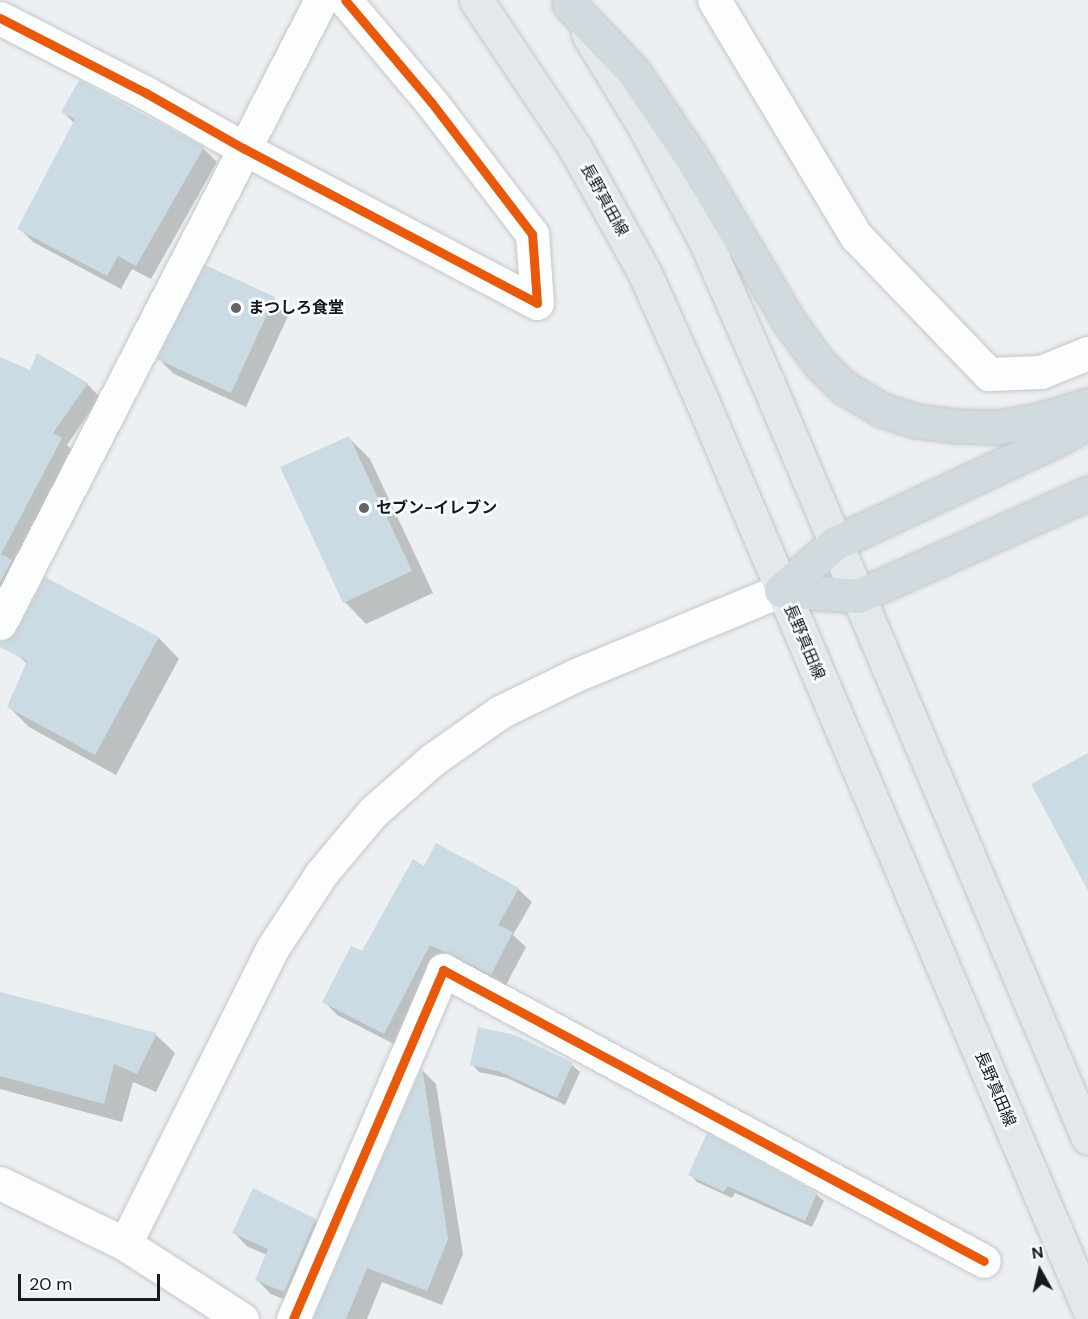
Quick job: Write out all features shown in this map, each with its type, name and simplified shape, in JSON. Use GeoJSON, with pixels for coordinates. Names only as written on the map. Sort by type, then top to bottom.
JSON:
{"type":"FeatureCollection","features":[{"type":"Feature","properties":{"kind":"highway"},"geometry":{"type":"LineString","coordinates":[[568,2],[633,72],[692,158],[790,323],[819,363],[845,388],[882,410],[916,421],[956,426],[998,427],[1038,420],[1088,405]]}},
{"type":"Feature","properties":{"kind":"highway"},"geometry":{"type":"LineString","coordinates":[[782,590],[835,543],[1056,440],[1088,422]]}},
{"type":"Feature","properties":{"kind":"highway"},"geometry":{"type":"LineString","coordinates":[[782,590],[858,596],[1088,493]]}},
{"type":"Feature","properties":{"kind":"main road","name":"長野真田線"},"geometry":{"type":"LineString","coordinates":[[476,0],[575,148],[645,274],[702,400],[1088,1307]]}},
{"type":"Feature","properties":{"kind":"main road"},"geometry":{"type":"LineString","coordinates":[[568,2],[644,124],[705,240],[1088,1138]]}},
{"type":"Feature","properties":{"kind":"street"},"geometry":{"type":"LineString","coordinates":[[0,623],[321,0]]}},
{"type":"Feature","properties":{"kind":"street"},"geometry":{"type":"LineString","coordinates":[[0,18],[146,93],[243,148],[537,303],[532,234],[430,102],[345,0]]}},
{"type":"Feature","properties":{"kind":"street"},"geometry":{"type":"LineString","coordinates":[[714,0],[856,236],[989,374],[1041,372],[1088,353]]}},
{"type":"Feature","properties":{"kind":"street"},"geometry":{"type":"LineString","coordinates":[[125,1244],[272,950],[321,874],[373,812],[432,760],[500,712],[576,675],[782,590]]}},
{"type":"Feature","properties":{"kind":"street"},"geometry":{"type":"LineString","coordinates":[[293,1319],[443,970],[984,1261]]}},
{"type":"Feature","properties":{"kind":"street"},"geometry":{"type":"LineString","coordinates":[[0,1183],[125,1244],[242,1319]]}},
{"type":"Feature","properties":{"kind":"building"},"geometry":{"type":"Polygon","coordinates":[[[79,80],[204,147],[136,266],[118,256],[107,276],[17,229],[75,119],[61,112],[79,80]]]}},
{"type":"Feature","properties":{"kind":"building"},"geometry":{"type":"Polygon","coordinates":[[[205,265],[275,297],[231,393],[157,359],[205,265]]]}},
{"type":"Feature","properties":{"kind":"building"},"geometry":{"type":"Polygon","coordinates":[[[37,353],[88,383],[53,433],[62,438],[1,554],[12,560],[0,582],[0,357],[30,370],[37,353]]]}},
{"type":"Feature","properties":{"kind":"building"},"geometry":{"type":"Polygon","coordinates":[[[349,436],[412,571],[343,603],[280,467],[349,436]]]}},
{"type":"Feature","properties":{"kind":"building"},"geometry":{"type":"Polygon","coordinates":[[[45,577],[159,637],[95,755],[7,707],[27,661],[0,647],[0,642],[10,639],[16,632],[45,577]]]}},
{"type":"Feature","properties":{"kind":"building"},"geometry":{"type":"Polygon","coordinates":[[[1088,753],[1088,891],[1031,784],[1088,753]]]}},
{"type":"Feature","properties":{"kind":"building"},"geometry":{"type":"Polygon","coordinates":[[[436,843],[519,888],[498,925],[513,932],[491,975],[430,945],[384,1034],[322,1002],[351,946],[362,951],[413,859],[424,866],[436,843]]]}},
{"type":"Feature","properties":{"kind":"building"},"geometry":{"type":"Polygon","coordinates":[[[0,992],[157,1033],[137,1074],[114,1064],[104,1104],[0,1076],[0,992]]]}},
{"type":"Feature","properties":{"kind":"building"},"geometry":{"type":"Polygon","coordinates":[[[478,1027],[515,1035],[573,1063],[557,1098],[498,1071],[470,1065],[478,1027]]]}},
{"type":"Feature","properties":{"kind":"building"},"geometry":{"type":"Polygon","coordinates":[[[422,1067],[448,1239],[427,1291],[367,1268],[346,1319],[313,1319],[422,1067]]]}},
{"type":"Feature","properties":{"kind":"building"},"geometry":{"type":"Polygon","coordinates":[[[707,1133],[817,1193],[805,1221],[727,1186],[724,1192],[688,1175],[707,1133]]]}},
{"type":"Feature","properties":{"kind":"building"},"geometry":{"type":"Polygon","coordinates":[[[253,1188],[316,1219],[284,1292],[255,1280],[268,1249],[232,1233],[253,1188]]]}},
{"type":"Feature","properties":{"kind":"cycle path"},"geometry":{"type":"LineString","coordinates":[[0,18],[146,93],[243,148],[537,303],[532,234],[431,102],[345,0]]}},
{"type":"Feature","properties":{"kind":"cycle path"},"geometry":{"type":"LineString","coordinates":[[293,1319],[443,970],[984,1261]]}},
{"type":"Feature","properties":{"kind":"place","name":"まつしろ食堂"},"geometry":{"type":"Point","coordinates":[236,308]}},
{"type":"Feature","properties":{"kind":"place","name":"セブン-イレブン"},"geometry":{"type":"Point","coordinates":[364,508]}}]}
